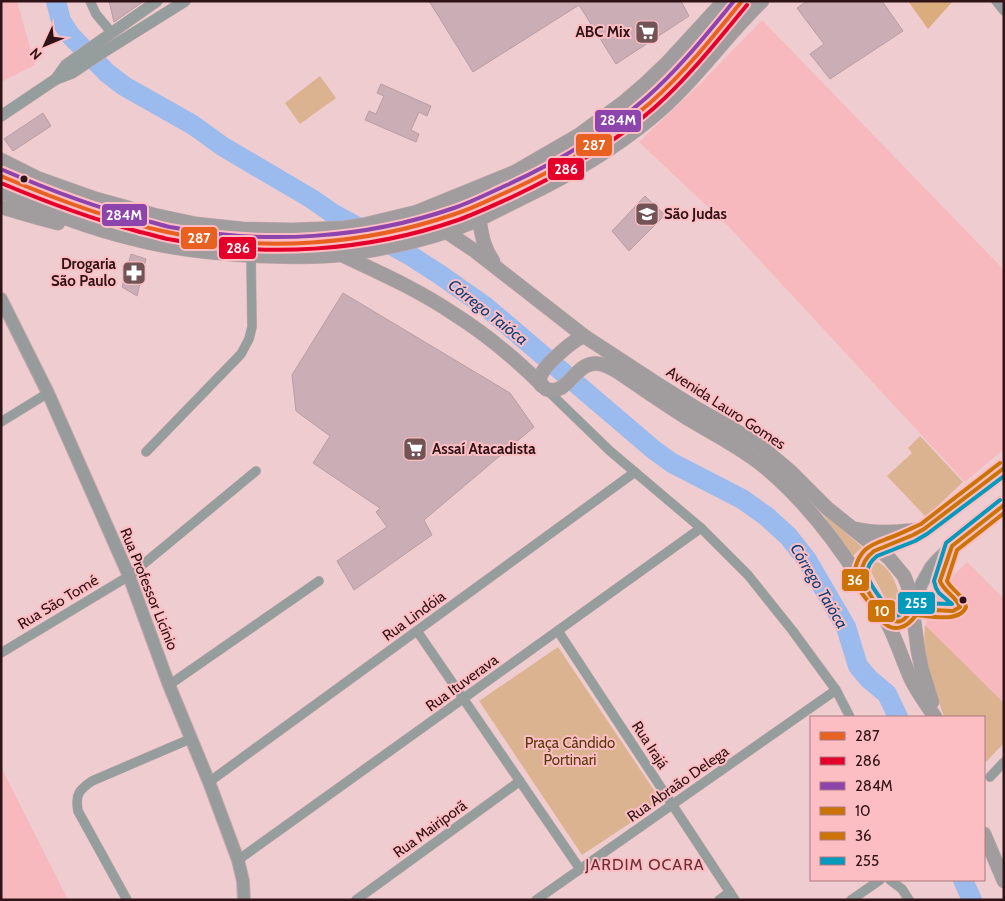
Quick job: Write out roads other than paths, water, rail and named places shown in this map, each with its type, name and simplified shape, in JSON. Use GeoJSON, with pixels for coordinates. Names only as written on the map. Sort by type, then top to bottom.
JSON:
{"type":"FeatureCollection","features":[{"type":"Feature","properties":{"kind":"main road"},"geometry":{"type":"LineString","coordinates":[[1,160],[37,178],[96,199],[196,224],[243,230],[292,230],[344,228],[387,220],[417,212],[515,172],[585,131],[645,84],[724,1]]}},
{"type":"Feature","properties":{"kind":"main road"},"geometry":{"type":"LineString","coordinates":[[1,191],[48,212],[92,227],[134,240],[181,248],[217,253],[286,257],[341,255],[379,249],[446,231],[479,219],[587,164],[628,136],[673,99],[762,1]]}},
{"type":"Feature","properties":{"kind":"main road"},"geometry":{"type":"LineString","coordinates":[[1,207],[54,222],[92,227]]}},
{"type":"Feature","properties":{"kind":"main road","name":"Avenida Lauro Gomes"},"geometry":{"type":"LineString","coordinates":[[417,212],[497,268],[584,336],[659,385],[759,445],[778,460],[827,508],[889,558],[904,576],[908,586],[922,670],[937,716]]}},
{"type":"Feature","properties":{"kind":"main road","name":"Avenida Lauro Gomes"},"geometry":{"type":"LineString","coordinates":[[479,219],[485,250],[497,268]]}},
{"type":"Feature","properties":{"kind":"main road"},"geometry":{"type":"LineString","coordinates":[[341,255],[399,282],[454,314],[496,345],[544,387],[553,391],[563,386]]}},
{"type":"Feature","properties":{"kind":"main road","name":"Rua Professor Licínio"},"geometry":{"type":"LineString","coordinates":[[1,299],[48,393],[129,576],[169,685],[209,782],[238,860],[243,881],[244,900]]}},
{"type":"Feature","properties":{"kind":"main road"},"geometry":{"type":"LineString","coordinates":[[544,387],[540,376],[546,367],[575,340],[584,336]]}},
{"type":"Feature","properties":{"kind":"main road","name":"Avenida Lauro Gomes"},"geometry":{"type":"LineString","coordinates":[[563,386],[586,365],[595,363],[612,369],[698,425],[744,452],[788,487],[813,514],[842,552],[882,612],[912,681],[936,716]]}},
{"type":"Feature","properties":{"kind":"main road"},"geometry":{"type":"LineString","coordinates":[[862,582],[861,571],[864,561],[869,555],[924,528],[1004,468]]}},
{"type":"Feature","properties":{"kind":"main road"},"geometry":{"type":"LineString","coordinates":[[882,612],[889,619],[897,622],[906,619],[922,584],[937,560],[1004,505]]}},
{"type":"Feature","properties":{"kind":"main road"},"geometry":{"type":"LineString","coordinates":[[853,528],[864,531],[905,532],[924,528]]}},
{"type":"Feature","properties":{"kind":"main road"},"geometry":{"type":"LineString","coordinates":[[985,836],[1004,881]]}},
{"type":"Feature","properties":{"kind":"street"},"geometry":{"type":"LineString","coordinates":[[90,1],[96,14],[112,33]]}},
{"type":"Feature","properties":{"kind":"street"},"geometry":{"type":"LineString","coordinates":[[94,52],[112,33],[158,1]]}},
{"type":"Feature","properties":{"kind":"street"},"geometry":{"type":"LineString","coordinates":[[1,116],[94,52],[185,1]]}},
{"type":"Feature","properties":{"kind":"street"},"geometry":{"type":"LineString","coordinates":[[996,1],[1004,11]]}},
{"type":"Feature","properties":{"kind":"street"},"geometry":{"type":"LineString","coordinates":[[146,452],[241,354],[249,340],[252,327],[251,255]]}},
{"type":"Feature","properties":{"kind":"street"},"geometry":{"type":"LineString","coordinates":[[563,386],[562,397],[576,418]]}},
{"type":"Feature","properties":{"kind":"street"},"geometry":{"type":"LineString","coordinates":[[544,387],[604,446],[702,528],[748,575],[792,630],[836,690],[849,716]]}},
{"type":"Feature","properties":{"kind":"street"},"geometry":{"type":"LineString","coordinates":[[1,422],[48,393]]}},
{"type":"Feature","properties":{"kind":"street","name":"Rua São Tomé"},"geometry":{"type":"LineString","coordinates":[[1,653],[129,576],[256,471]]}},
{"type":"Feature","properties":{"kind":"street","name":"Rua Lindóia"},"geometry":{"type":"LineString","coordinates":[[209,782],[635,472]]}},
{"type":"Feature","properties":{"kind":"street","name":"Rua Ituverava"},"geometry":{"type":"LineString","coordinates":[[238,860],[702,528]]}},
{"type":"Feature","properties":{"kind":"street"},"geometry":{"type":"LineString","coordinates":[[169,685],[319,581]]}},
{"type":"Feature","properties":{"kind":"street"},"geometry":{"type":"LineString","coordinates":[[417,631],[580,869]]}},
{"type":"Feature","properties":{"kind":"street","name":"Rua Irajá"},"geometry":{"type":"LineString","coordinates":[[558,631],[732,896]]}},
{"type":"Feature","properties":{"kind":"street","name":"Rua Abraão Delega"},"geometry":{"type":"LineString","coordinates":[[536,900],[836,690]]}},
{"type":"Feature","properties":{"kind":"street"},"geometry":{"type":"LineString","coordinates":[[127,900],[78,811],[77,795],[82,788],[92,781],[190,739]]}},
{"type":"Feature","properties":{"kind":"street"},"geometry":{"type":"LineString","coordinates":[[990,777],[1004,762]]}},
{"type":"Feature","properties":{"kind":"street","name":"Rua Mairiporã"},"geometry":{"type":"LineString","coordinates":[[356,900],[520,781]]}},
{"type":"Feature","properties":{"kind":"street"},"geometry":{"type":"LineString","coordinates":[[851,900],[879,881]]}},
{"type":"Feature","properties":{"kind":"street"},"geometry":{"type":"LineString","coordinates":[[891,881],[902,889],[909,900]]}},
{"type":"Feature","properties":{"kind":"street"},"geometry":{"type":"LineString","coordinates":[[719,900],[732,896]]}},
{"type":"Feature","properties":{"kind":"waterway","name":"Córrego Taióca"},"geometry":{"type":"LineString","coordinates":[[56,1],[61,21],[71,36],[107,73],[124,86],[193,125],[222,146],[312,199],[332,213],[411,256],[439,274],[486,307],[654,450],[672,463],[742,499],[766,516],[788,536],[807,560],[846,627],[858,666],[869,679],[887,694],[898,716]]}},
{"type":"Feature","properties":{"kind":"waterway"},"geometry":{"type":"LineString","coordinates":[[963,881],[972,900]]}},
{"type":"Feature","properties":{"kind":"place","name":"ABC Mix"},"geometry":{"type":"Point","coordinates":[647,32]}},
{"type":"Feature","properties":{"kind":"place","name":"São Judas"},"geometry":{"type":"Point","coordinates":[647,214]}},
{"type":"Feature","properties":{"kind":"place","name":"Drogaria São Paulo"},"geometry":{"type":"Point","coordinates":[134,273]}},
{"type":"Feature","properties":{"kind":"place","name":"Assaí Atacadista"},"geometry":{"type":"Point","coordinates":[415,449]}},
{"type":"Feature","properties":{"kind":"district","name":"JARDIM OCARA"},"geometry":{"type":"Point","coordinates":[645,864]}},
{"type":"Feature","properties":{"kind":"park label","name":"Praça Cândido Portinari"},"geometry":{"type":"Point","coordinates":[570,752]}}]}
